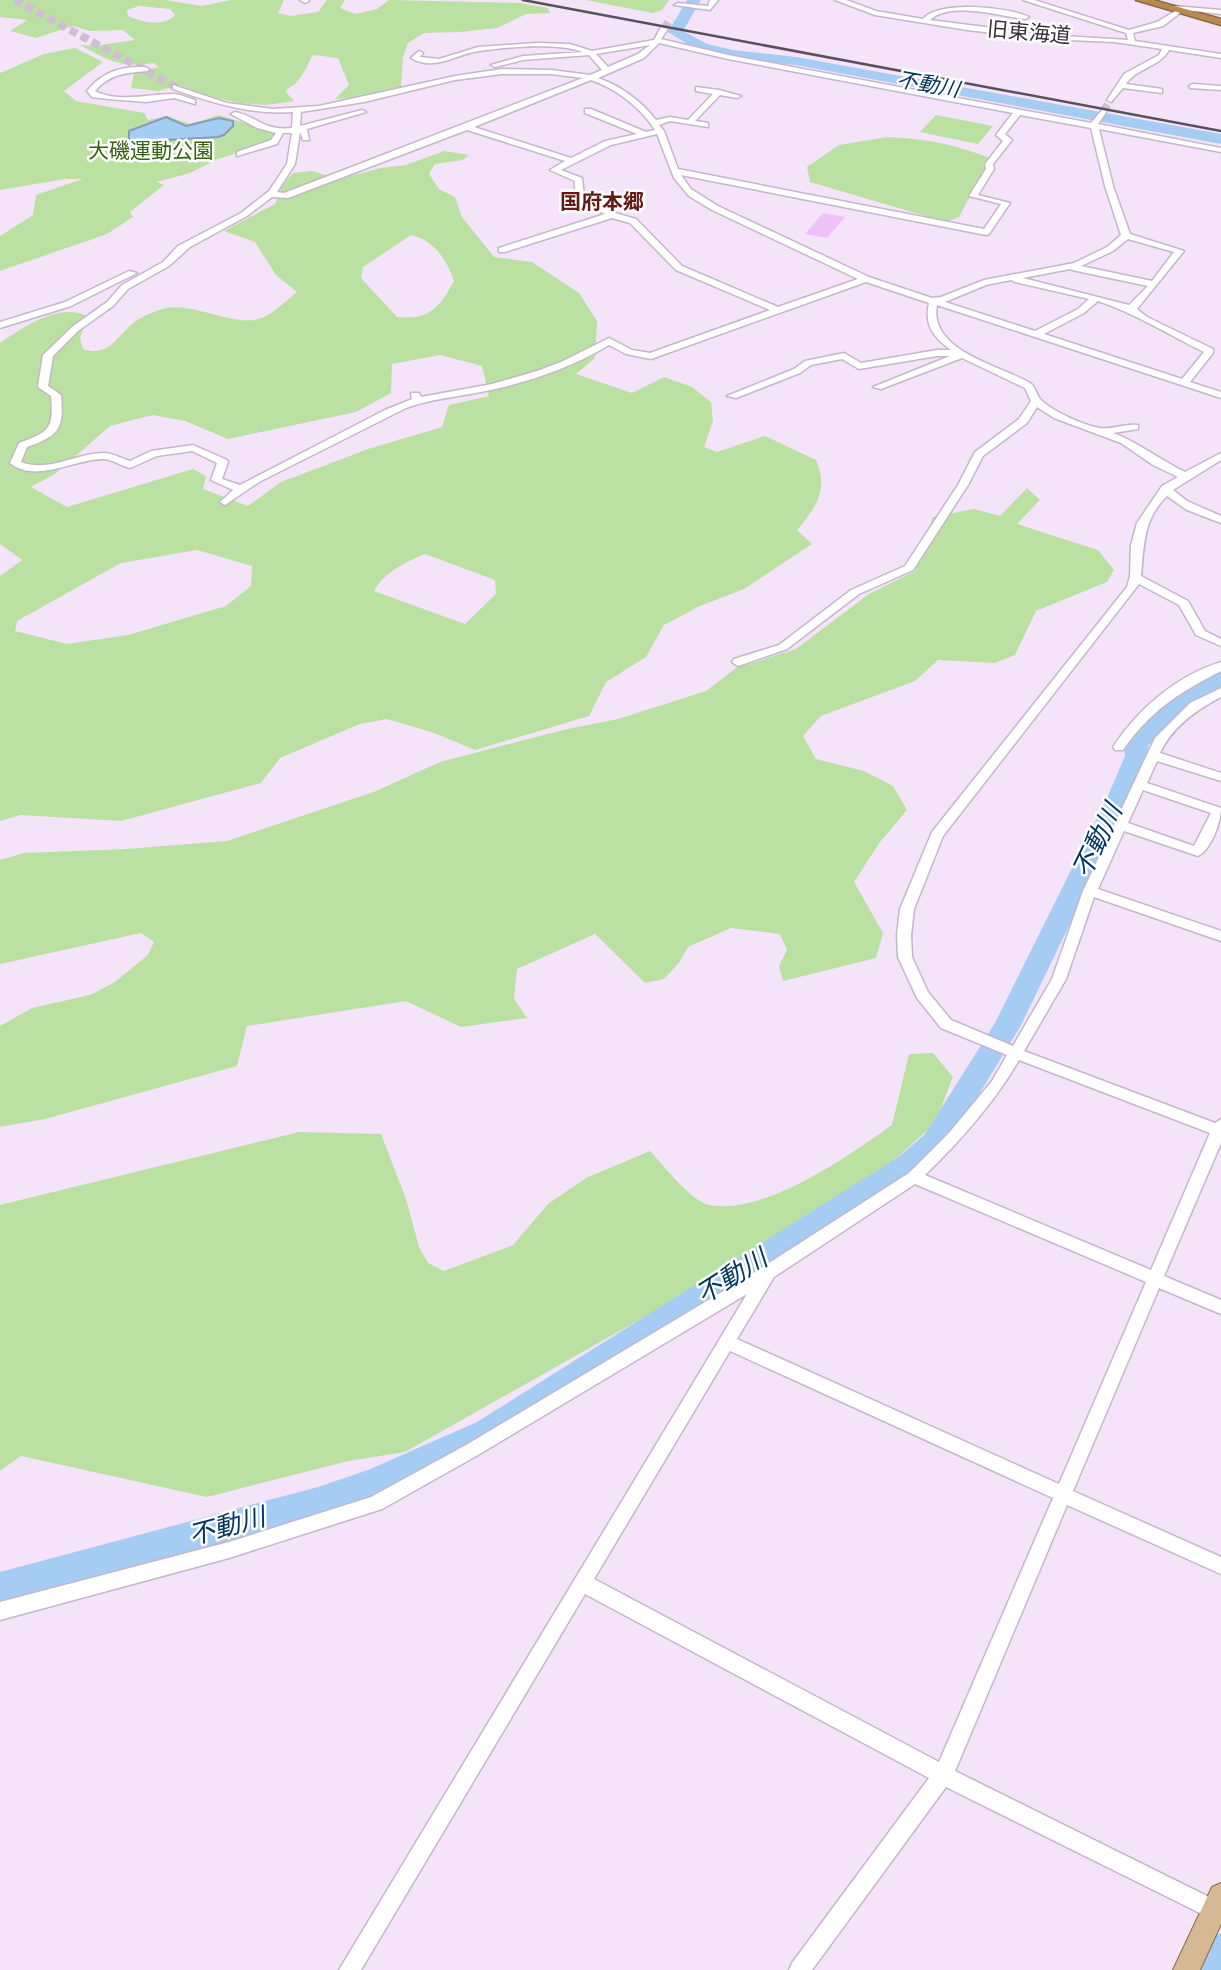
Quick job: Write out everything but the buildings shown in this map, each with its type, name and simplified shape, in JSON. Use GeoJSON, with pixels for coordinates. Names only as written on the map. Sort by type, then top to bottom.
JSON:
{"type":"FeatureCollection","features":[{"type":"Feature","properties":{"kind":"highway"},"geometry":{"type":"LineString","coordinates":[[1141,0],[1221,22]]}},
{"type":"Feature","properties":{"kind":"main road"},"geometry":{"type":"LineString","coordinates":[[1186,1970],[1217,1903]]}},
{"type":"Feature","properties":{"kind":"street"},"geometry":{"type":"LineString","coordinates":[[679,6],[710,8],[714,0]]}},
{"type":"Feature","properties":{"kind":"street","name":"旧東海道"},"geometry":{"type":"LineString","coordinates":[[839,0],[861,10],[967,28],[1047,37],[1132,42],[1221,56]]}},
{"type":"Feature","properties":{"kind":"street"},"geometry":{"type":"LineString","coordinates":[[967,28],[978,21],[984,11],[985,0]]}},
{"type":"Feature","properties":{"kind":"street"},"geometry":{"type":"LineString","coordinates":[[1027,0],[1129,32],[1160,24],[1181,9],[1204,0]]}},
{"type":"Feature","properties":{"kind":"street"},"geometry":{"type":"LineString","coordinates":[[925,21],[928,15],[939,9],[984,11],[1025,17]]}},
{"type":"Feature","properties":{"kind":"street"},"geometry":{"type":"LineString","coordinates":[[1181,9],[1221,12]]}},
{"type":"Feature","properties":{"kind":"street"},"geometry":{"type":"LineString","coordinates":[[0,325],[68,304],[285,196],[607,71],[648,52],[664,29]]}},
{"type":"Feature","properties":{"kind":"street"},"geometry":{"type":"LineString","coordinates":[[1129,32],[1132,42]]}},
{"type":"Feature","properties":{"kind":"street"},"geometry":{"type":"LineString","coordinates":[[176,87],[235,107],[297,111],[348,105],[523,58],[591,53],[658,41],[728,57],[1221,150]]}},
{"type":"Feature","properties":{"kind":"street"},"geometry":{"type":"LineString","coordinates":[[419,53],[415,58],[428,62],[475,50],[583,47],[607,71]]}},
{"type":"Feature","properties":{"kind":"street"},"geometry":{"type":"LineString","coordinates":[[1111,100],[1127,76],[1161,56],[1167,47]]}},
{"type":"Feature","properties":{"kind":"street"},"geometry":{"type":"LineString","coordinates":[[407,90],[402,84],[490,49]]}},
{"type":"Feature","properties":{"kind":"street"},"geometry":{"type":"LineString","coordinates":[[145,69],[131,68],[105,76],[91,91],[100,96],[140,100],[175,96],[248,117],[258,126],[281,131],[331,111]]}},
{"type":"Feature","properties":{"kind":"street"},"geometry":{"type":"LineString","coordinates":[[478,72],[534,70],[591,78],[620,91],[658,127],[675,171],[687,190],[715,208],[797,249],[866,279],[1221,395]]}},
{"type":"Feature","properties":{"kind":"street"},"geometry":{"type":"LineString","coordinates":[[1120,85],[1159,91]]}},
{"type":"Feature","properties":{"kind":"street"},"geometry":{"type":"LineString","coordinates":[[1193,86],[1221,88]]}},
{"type":"Feature","properties":{"kind":"street"},"geometry":{"type":"LineString","coordinates":[[699,89],[737,96]]}},
{"type":"Feature","properties":{"kind":"street"},"geometry":{"type":"LineString","coordinates":[[690,122],[719,92]]}},
{"type":"Feature","properties":{"kind":"street"},"geometry":{"type":"LineString","coordinates":[[306,138],[303,128],[370,110],[388,99],[390,94]]}},
{"type":"Feature","properties":{"kind":"street"},"geometry":{"type":"LineString","coordinates":[[233,221],[269,194],[284,178],[291,163],[297,111]]}},
{"type":"Feature","properties":{"kind":"street"},"geometry":{"type":"LineString","coordinates":[[588,111],[646,135]]}},
{"type":"Feature","properties":{"kind":"street"},"geometry":{"type":"LineString","coordinates":[[1103,111],[1094,125],[1109,186],[1126,236]]}},
{"type":"Feature","properties":{"kind":"street"},"geometry":{"type":"LineString","coordinates":[[675,171],[986,232],[1006,202],[973,196],[990,169],[989,164],[1008,140],[1000,135],[1018,112]]}},
{"type":"Feature","properties":{"kind":"street"},"geometry":{"type":"LineString","coordinates":[[705,125],[670,118],[646,135],[608,144],[554,170],[579,180],[580,197],[612,215],[633,221],[679,268],[779,311]]}},
{"type":"Feature","properties":{"kind":"street"},"geometry":{"type":"LineString","coordinates":[[260,136],[277,126],[296,127]]}},
{"type":"Feature","properties":{"kind":"street"},"geometry":{"type":"LineString","coordinates":[[464,126],[572,161]]}},
{"type":"Feature","properties":{"kind":"street"},"geometry":{"type":"LineString","coordinates":[[240,154],[278,140],[281,131]]}},
{"type":"Feature","properties":{"kind":"street"},"geometry":{"type":"LineString","coordinates":[[269,194],[285,196]]}},
{"type":"Feature","properties":{"kind":"street"},"geometry":{"type":"LineString","coordinates":[[502,250],[612,215]]}},
{"type":"Feature","properties":{"kind":"street"},"geometry":{"type":"LineString","coordinates":[[959,354],[930,321],[928,311],[935,300],[962,295],[981,284],[1072,267],[1108,253],[1126,236]]}},
{"type":"Feature","properties":{"kind":"street"},"geometry":{"type":"LineString","coordinates":[[1126,236],[1180,251],[1158,276],[1151,291],[1131,309]]}},
{"type":"Feature","properties":{"kind":"street"},"geometry":{"type":"LineString","coordinates":[[188,244],[166,264],[125,287],[110,304],[75,329],[48,355],[43,387],[56,395],[59,422],[54,430],[40,439],[23,445],[15,463],[20,467],[48,467],[106,456],[130,465],[155,453],[192,448],[223,462],[216,480],[240,489]]}},
{"type":"Feature","properties":{"kind":"street"},"geometry":{"type":"LineString","coordinates":[[1072,267],[1154,284]]}},
{"type":"Feature","properties":{"kind":"street"},"geometry":{"type":"LineString","coordinates":[[1014,278],[1131,309],[1144,319],[1210,351],[1184,383]]}},
{"type":"Feature","properties":{"kind":"street"},"geometry":{"type":"LineString","coordinates":[[225,502],[240,489],[276,467],[310,454],[384,412],[416,398],[505,384],[578,358],[609,341],[629,352],[651,356],[866,279]]}},
{"type":"Feature","properties":{"kind":"street"},"geometry":{"type":"LineString","coordinates":[[1037,334],[1081,311],[1096,298]]}},
{"type":"Feature","properties":{"kind":"street"},"geometry":{"type":"LineString","coordinates":[[732,396],[797,372],[808,363],[844,356],[859,366],[937,353],[959,354],[1029,386],[1036,401],[1058,416],[1125,441],[1157,463],[1184,477]]}},
{"type":"Feature","properties":{"kind":"street"},"geometry":{"type":"LineString","coordinates":[[878,387],[959,354]]}},
{"type":"Feature","properties":{"kind":"street"},"geometry":{"type":"LineString","coordinates":[[738,662],[783,647],[855,592],[909,568],[963,485],[979,454],[1023,421],[1036,401]]}},
{"type":"Feature","properties":{"kind":"street"},"geometry":{"type":"LineString","coordinates":[[1100,432],[1134,427],[1125,441]]}},
{"type":"Feature","properties":{"kind":"street"},"geometry":{"type":"LineString","coordinates":[[799,1970],[943,1775],[1220,1129],[986,1042],[946,1024],[922,994],[905,957],[907,909],[937,835],[1137,578],[1136,548],[1141,527],[1166,488],[1221,456]]}},
{"type":"Feature","properties":{"kind":"street"},"geometry":{"type":"LineString","coordinates":[[1166,488],[1169,494],[1187,505],[1221,520]]}},
{"type":"Feature","properties":{"kind":"street"},"geometry":{"type":"LineString","coordinates":[[1137,578],[1184,603],[1200,633],[1221,643]]}},
{"type":"Feature","properties":{"kind":"street"},"geometry":{"type":"LineString","coordinates":[[1119,747],[1147,710],[1164,696],[1221,666]]}},
{"type":"Feature","properties":{"kind":"street"},"geometry":{"type":"LineString","coordinates":[[0,1611],[229,1550],[376,1503],[484,1443],[770,1270],[914,1177],[974,1115],[998,1085],[1059,978],[1090,891],[1161,738],[1194,706],[1221,692]]}},
{"type":"Feature","properties":{"kind":"street"},"geometry":{"type":"LineString","coordinates":[[1152,755],[1221,777]]}},
{"type":"Feature","properties":{"kind":"street"},"geometry":{"type":"LineString","coordinates":[[1120,825],[1198,852],[1218,811],[1138,784]]}},
{"type":"Feature","properties":{"kind":"street"},"geometry":{"type":"LineString","coordinates":[[1090,891],[1221,936]]}},
{"type":"Feature","properties":{"kind":"street"},"geometry":{"type":"LineString","coordinates":[[914,1177],[1221,1307]]}},
{"type":"Feature","properties":{"kind":"street"},"geometry":{"type":"LineString","coordinates":[[349,1970],[770,1270]]}},
{"type":"Feature","properties":{"kind":"street"},"geometry":{"type":"LineString","coordinates":[[726,1342],[1221,1566]]}},
{"type":"Feature","properties":{"kind":"street"},"geometry":{"type":"LineString","coordinates":[[583,1583],[943,1775],[1217,1903]]}},
{"type":"Feature","properties":{"kind":"green space"},"geometry":{"type":"Polygon","coordinates":[[[0,0],[165,0],[202,6],[231,0],[284,0],[278,13],[291,16],[318,12],[327,0],[345,0],[340,8],[355,14],[377,9],[389,0],[520,3],[548,8],[550,13],[526,14],[497,28],[424,33],[408,43],[403,57],[401,87],[369,97],[335,99],[349,85],[338,58],[313,55],[300,79],[287,89],[286,92],[294,101],[267,105],[212,97],[179,85],[159,91],[131,88],[134,73],[159,67],[154,63],[132,65],[115,62],[80,45],[94,46],[135,40],[123,30],[90,31],[73,26],[36,38],[10,31],[27,20],[0,17],[0,0]],[[139,6],[127,10],[128,16],[159,23],[175,15],[170,9],[139,6]]]}},
{"type":"Feature","properties":{"kind":"green space"},"geometry":{"type":"Polygon","coordinates":[[[586,0],[669,0],[662,10],[652,13],[586,0]]]}},
{"type":"Feature","properties":{"kind":"green space","name":"大磯運動公園"},"geometry":{"type":"Polygon","coordinates":[[[75,48],[103,62],[64,91],[76,101],[144,113],[148,120],[167,116],[190,124],[219,115],[274,132],[278,134],[277,140],[218,159],[190,173],[157,182],[164,185],[130,212],[133,217],[107,234],[0,271],[0,236],[33,215],[36,195],[83,179],[65,179],[0,190],[0,73],[44,54],[75,48]]]}},
{"type":"Feature","properties":{"kind":"green space"},"geometry":{"type":"Polygon","coordinates":[[[936,115],[993,126],[978,144],[920,132],[936,115]]]}},
{"type":"Feature","properties":{"kind":"green space"},"geometry":{"type":"Polygon","coordinates":[[[888,137],[940,143],[990,158],[959,217],[946,222],[810,182],[807,167],[839,145],[888,137]]]}},
{"type":"Feature","properties":{"kind":"green space"},"geometry":{"type":"Polygon","coordinates":[[[444,151],[469,155],[463,160],[435,164],[429,174],[439,189],[455,197],[462,217],[494,257],[532,262],[579,293],[597,321],[595,358],[576,374],[632,393],[664,377],[692,387],[711,402],[713,421],[704,447],[717,452],[765,436],[816,460],[820,470],[821,489],[815,506],[797,530],[812,544],[744,589],[700,606],[664,625],[646,657],[606,682],[589,716],[475,750],[434,733],[387,719],[360,724],[280,758],[261,783],[121,821],[20,815],[0,821],[0,576],[22,560],[0,544],[0,343],[42,318],[65,312],[87,316],[80,338],[83,349],[92,351],[107,348],[136,321],[166,308],[190,309],[241,320],[262,318],[297,292],[276,275],[255,242],[224,231],[275,204],[282,186],[293,173],[312,171],[339,179],[381,168],[406,165],[444,151]],[[411,235],[363,267],[361,278],[397,317],[426,314],[438,305],[454,281],[439,252],[427,242],[411,235]],[[440,355],[392,364],[391,393],[356,412],[228,439],[185,421],[153,415],[110,426],[55,474],[31,487],[67,507],[193,469],[206,476],[203,489],[248,506],[281,482],[368,449],[442,427],[449,405],[489,396],[482,366],[440,355]],[[197,550],[121,563],[17,621],[15,631],[67,644],[128,635],[226,606],[251,586],[252,566],[197,550]],[[425,554],[389,573],[374,591],[465,624],[496,594],[495,580],[425,554]]]}},
{"type":"Feature","properties":{"kind":"green space"},"geometry":{"type":"Polygon","coordinates":[[[1027,488],[1040,500],[1017,524],[1098,550],[1114,570],[1107,582],[1036,611],[1015,655],[995,663],[938,660],[915,681],[821,716],[803,736],[816,759],[864,771],[893,786],[907,810],[880,842],[854,882],[883,933],[876,958],[783,981],[779,966],[787,950],[780,934],[731,928],[688,947],[679,963],[664,979],[645,983],[595,934],[517,969],[514,999],[527,1018],[461,1027],[406,1001],[247,1026],[237,1066],[45,1119],[0,1127],[0,1026],[32,1008],[90,995],[115,982],[148,955],[154,942],[141,933],[0,964],[0,860],[24,853],[227,841],[376,791],[440,762],[563,730],[618,719],[706,691],[736,668],[796,649],[869,594],[915,571],[933,517],[974,509],[1000,516],[1027,488]]]}},
{"type":"Feature","properties":{"kind":"green space"},"geometry":{"type":"Polygon","coordinates":[[[933,1053],[953,1077],[935,1123],[877,1176],[694,1289],[405,1452],[348,1461],[207,1497],[21,1456],[0,1471],[0,1205],[299,1132],[381,1134],[406,1199],[419,1247],[428,1263],[444,1271],[513,1245],[548,1204],[586,1178],[650,1151],[686,1190],[709,1205],[731,1206],[780,1192],[830,1167],[892,1125],[909,1054],[933,1053]]]}},
{"type":"Feature","properties":{"kind":"water"},"geometry":{"type":"Polygon","coordinates":[[[166,117],[186,126],[219,118],[233,121],[233,126],[218,137],[149,141],[133,149],[129,146],[129,131],[166,117]]]}},
{"type":"Feature","properties":{"kind":"waterway","name":"不動川"},"geometry":{"type":"LineString","coordinates":[[694,0],[675,32],[688,41],[718,52],[796,61],[1221,139]]}},
{"type":"Feature","properties":{"kind":"waterway","name":"不動川"},"geometry":{"type":"LineString","coordinates":[[0,1588],[318,1502],[377,1481],[488,1432],[910,1164],[935,1142],[1007,1027],[1119,798],[1137,756],[1136,745],[1161,716],[1184,696],[1221,678]]}},
{"type":"Feature","properties":{"kind":"waterway"},"geometry":{"type":"LineString","coordinates":[[1212,1970],[1221,1952]]}},
{"type":"Feature","properties":{"kind":"tunnel"},"geometry":{"type":"LineString","coordinates":[[15,0],[176,87]]}},
{"type":"Feature","properties":{"kind":"tunnel"},"geometry":{"type":"LineString","coordinates":[[664,29],[671,18]]}},
{"type":"Feature","properties":{"kind":"tunnel"},"geometry":{"type":"LineString","coordinates":[[1103,111],[1111,100]]}},
{"type":"Feature","properties":{"kind":"railway"},"geometry":{"type":"LineString","coordinates":[[523,0],[1221,131]]}},
{"type":"Feature","properties":{"kind":"district","name":"国府本郷"},"geometry":{"type":"Point","coordinates":[602,202]}}]}
